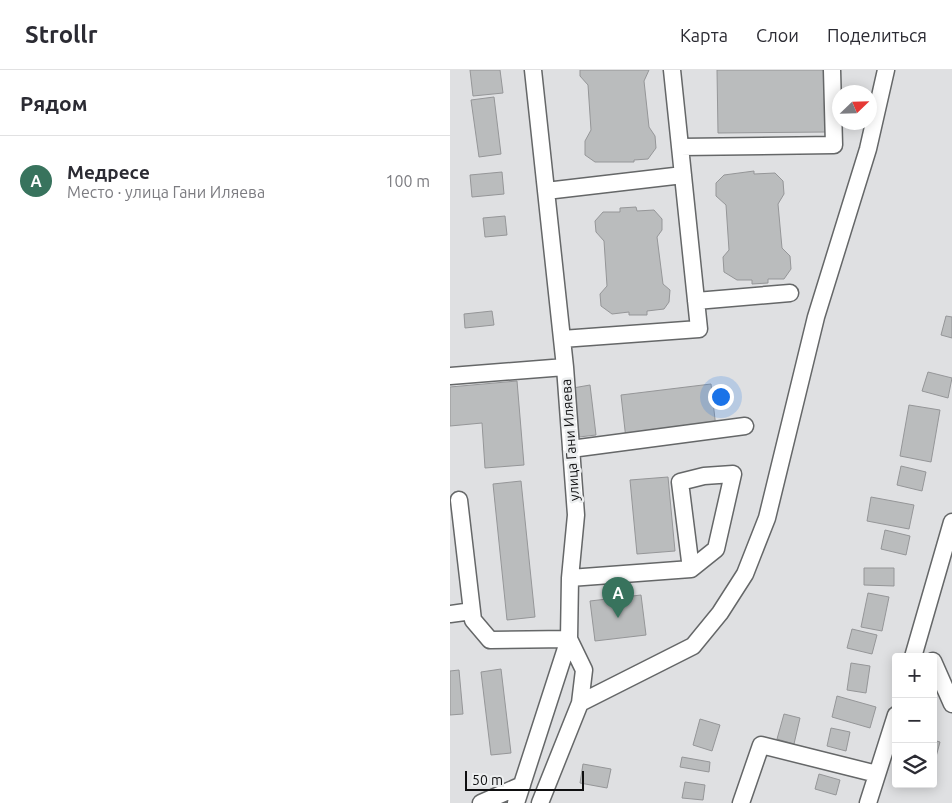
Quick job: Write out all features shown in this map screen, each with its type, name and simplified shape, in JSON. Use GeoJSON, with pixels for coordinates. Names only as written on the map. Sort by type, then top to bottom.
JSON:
{"type":"FeatureCollection","features":[{"type":"Feature","properties":{"kind":"street","name":"улица Гани Иляева"},"geometry":{"type":"LineString","coordinates":[[516,803],[569,639],[570,578],[576,515],[565,367],[533,70]]}},
{"type":"Feature","properties":{"kind":"street"},"geometry":{"type":"LineString","coordinates":[[562,339],[698,329],[672,70]]}},
{"type":"Feature","properties":{"kind":"street"},"geometry":{"type":"LineString","coordinates":[[680,147],[834,145],[832,70]]}},
{"type":"Feature","properties":{"kind":"street"},"geometry":{"type":"LineString","coordinates":[[578,709],[693,646],[720,613],[745,574],[767,518],[816,317],[868,148],[886,70]]}},
{"type":"Feature","properties":{"kind":"street"},"geometry":{"type":"LineString","coordinates":[[546,191],[683,175]]}},
{"type":"Feature","properties":{"kind":"street"},"geometry":{"type":"LineString","coordinates":[[696,301],[790,293]]}},
{"type":"Feature","properties":{"kind":"street"},"geometry":{"type":"LineString","coordinates":[[450,376],[565,367]]}},
{"type":"Feature","properties":{"kind":"street"},"geometry":{"type":"LineString","coordinates":[[571,449],[745,426]]}},
{"type":"Feature","properties":{"kind":"street"},"geometry":{"type":"LineString","coordinates":[[570,578],[691,569],[716,549],[733,474],[704,476],[680,482],[691,569]]}},
{"type":"Feature","properties":{"kind":"street"},"geometry":{"type":"LineString","coordinates":[[459,500],[473,620],[490,640],[569,639],[584,670],[578,709],[540,803]]}},
{"type":"Feature","properties":{"kind":"street"},"geometry":{"type":"LineString","coordinates":[[915,653],[951,532]]}},
{"type":"Feature","properties":{"kind":"street"},"geometry":{"type":"LineString","coordinates":[[450,614],[472,611]]}},
{"type":"Feature","properties":{"kind":"street"},"geometry":{"type":"LineString","coordinates":[[921,632],[930,653]]}},
{"type":"Feature","properties":{"kind":"street"},"geometry":{"type":"LineString","coordinates":[[937,670],[952,704]]}},
{"type":"Feature","properties":{"kind":"street"},"geometry":{"type":"LineString","coordinates":[[868,803],[892,728]]}},
{"type":"Feature","properties":{"kind":"street"},"geometry":{"type":"LineString","coordinates":[[741,803],[761,745],[878,774]]}},
{"type":"Feature","properties":{"kind":"street"},"geometry":{"type":"LineString","coordinates":[[478,803],[522,785]]}},
{"type":"Feature","properties":{"kind":"building"},"geometry":{"type":"Polygon","coordinates":[[[470,70],[500,70],[503,93],[473,96],[470,70]]]}},
{"type":"Feature","properties":{"kind":"building"},"geometry":{"type":"Polygon","coordinates":[[[580,70],[649,70],[644,81],[649,127],[655,136],[656,148],[648,159],[634,160],[634,162],[595,162],[585,155],[585,141],[591,130],[588,85],[580,76],[580,70]]]}},
{"type":"Feature","properties":{"kind":"building"},"geometry":{"type":"Polygon","coordinates":[[[717,70],[826,70],[827,132],[718,133],[717,70]]]}},
{"type":"Feature","properties":{"kind":"building"},"geometry":{"type":"Polygon","coordinates":[[[494,97],[501,154],[479,157],[471,100],[494,97]]]}},
{"type":"Feature","properties":{"kind":"building"},"geometry":{"type":"Polygon","coordinates":[[[754,171],[754,174],[775,173],[783,181],[784,194],[778,204],[782,248],[790,256],[791,269],[784,279],[768,279],[768,283],[752,284],[752,280],[737,280],[724,272],[723,257],[729,250],[726,205],[716,196],[716,183],[724,175],[754,171]]]}},
{"type":"Feature","properties":{"kind":"building"},"geometry":{"type":"Polygon","coordinates":[[[502,172],[504,194],[472,197],[470,175],[502,172]]]}},
{"type":"Feature","properties":{"kind":"building"},"geometry":{"type":"Polygon","coordinates":[[[636,207],[637,211],[654,210],[662,219],[662,230],[657,237],[663,284],[670,290],[669,302],[664,309],[647,311],[647,315],[629,315],[629,312],[612,314],[601,306],[600,294],[607,286],[604,241],[596,232],[595,221],[603,212],[620,212],[620,208],[636,207]]]}},
{"type":"Feature","properties":{"kind":"building"},"geometry":{"type":"Polygon","coordinates":[[[505,216],[507,235],[485,237],[483,218],[505,216]]]}},
{"type":"Feature","properties":{"kind":"building"},"geometry":{"type":"Polygon","coordinates":[[[492,311],[494,325],[465,328],[464,314],[492,311]]]}},
{"type":"Feature","properties":{"kind":"building"},"geometry":{"type":"Polygon","coordinates":[[[946,316],[952,317],[952,338],[941,335],[946,316]]]}},
{"type":"Feature","properties":{"kind":"building"},"geometry":{"type":"Polygon","coordinates":[[[928,372],[952,378],[948,398],[922,391],[928,372]]]}},
{"type":"Feature","properties":{"kind":"building"},"geometry":{"type":"Polygon","coordinates":[[[517,381],[524,465],[485,468],[482,423],[450,426],[450,387],[517,381]]]}},
{"type":"Feature","properties":{"kind":"building"},"geometry":{"type":"Polygon","coordinates":[[[711,384],[716,428],[626,439],[621,395],[711,384]]]}},
{"type":"Feature","properties":{"kind":"building"},"geometry":{"type":"Polygon","coordinates":[[[590,385],[596,435],[579,437],[573,388],[590,385]]]}},
{"type":"Feature","properties":{"kind":"building"},"geometry":{"type":"Polygon","coordinates":[[[909,405],[940,410],[931,462],[900,456],[909,405]]]}},
{"type":"Feature","properties":{"kind":"building"},"geometry":{"type":"Polygon","coordinates":[[[901,466],[926,472],[922,491],[897,485],[901,466]]]}},
{"type":"Feature","properties":{"kind":"building"},"geometry":{"type":"Polygon","coordinates":[[[668,477],[675,551],[637,554],[630,480],[668,477]]]}},
{"type":"Feature","properties":{"kind":"building"},"geometry":{"type":"Polygon","coordinates":[[[521,481],[535,617],[507,620],[493,484],[521,481]]]}},
{"type":"Feature","properties":{"kind":"building"},"geometry":{"type":"Polygon","coordinates":[[[871,497],[914,505],[909,529],[867,521],[871,497]]]}},
{"type":"Feature","properties":{"kind":"building"},"geometry":{"type":"Polygon","coordinates":[[[885,530],[910,536],[906,555],[881,549],[885,530]]]}},
{"type":"Feature","properties":{"kind":"building"},"geometry":{"type":"Polygon","coordinates":[[[864,568],[894,568],[894,586],[864,585],[864,568]]]}},
{"type":"Feature","properties":{"kind":"building"},"geometry":{"type":"Polygon","coordinates":[[[868,593],[889,597],[882,631],[861,627],[868,593]]]}},
{"type":"Feature","properties":{"kind":"building"},"geometry":{"type":"Polygon","coordinates":[[[641,595],[646,635],[595,641],[590,601],[641,595]]]}},
{"type":"Feature","properties":{"kind":"building"},"geometry":{"type":"Polygon","coordinates":[[[852,629],[877,635],[872,654],[847,648],[852,629]]]}},
{"type":"Feature","properties":{"kind":"building"},"geometry":{"type":"Polygon","coordinates":[[[851,663],[870,666],[866,693],[847,690],[851,663]]]}},
{"type":"Feature","properties":{"kind":"building"},"geometry":{"type":"Polygon","coordinates":[[[501,669],[511,753],[491,755],[481,672],[501,669]]]}},
{"type":"Feature","properties":{"kind":"building"},"geometry":{"type":"Polygon","coordinates":[[[459,670],[463,714],[450,715],[450,671],[459,670]]]}},
{"type":"Feature","properties":{"kind":"building"},"geometry":{"type":"Polygon","coordinates":[[[837,696],[876,707],[870,728],[832,717],[837,696]]]}},
{"type":"Feature","properties":{"kind":"building"},"geometry":{"type":"Polygon","coordinates":[[[784,714],[800,718],[794,744],[777,739],[784,714]]]}},
{"type":"Feature","properties":{"kind":"building"},"geometry":{"type":"Polygon","coordinates":[[[700,719],[720,725],[712,751],[693,745],[700,719]]]}},
{"type":"Feature","properties":{"kind":"building"},"geometry":{"type":"Polygon","coordinates":[[[831,728],[850,732],[846,751],[827,746],[831,728]]]}},
{"type":"Feature","properties":{"kind":"building"},"geometry":{"type":"Polygon","coordinates":[[[937,741],[940,742],[937,753],[937,741]]]}},
{"type":"Feature","properties":{"kind":"building"},"geometry":{"type":"Polygon","coordinates":[[[682,757],[710,762],[709,772],[680,767],[682,757]]]}},
{"type":"Feature","properties":{"kind":"building"},"geometry":{"type":"Polygon","coordinates":[[[583,764],[611,769],[607,788],[580,783],[583,764]]]}},
{"type":"Feature","properties":{"kind":"building"},"geometry":{"type":"Polygon","coordinates":[[[819,774],[840,780],[836,795],[815,789],[819,774]]]}},
{"type":"Feature","properties":{"kind":"building"},"geometry":{"type":"Polygon","coordinates":[[[685,782],[705,785],[703,800],[682,798],[685,782]]]}},
{"type":"Feature","properties":{"kind":"place","name":"Медресе"},"geometry":{"type":"Point","coordinates":[618,618]}}]}
